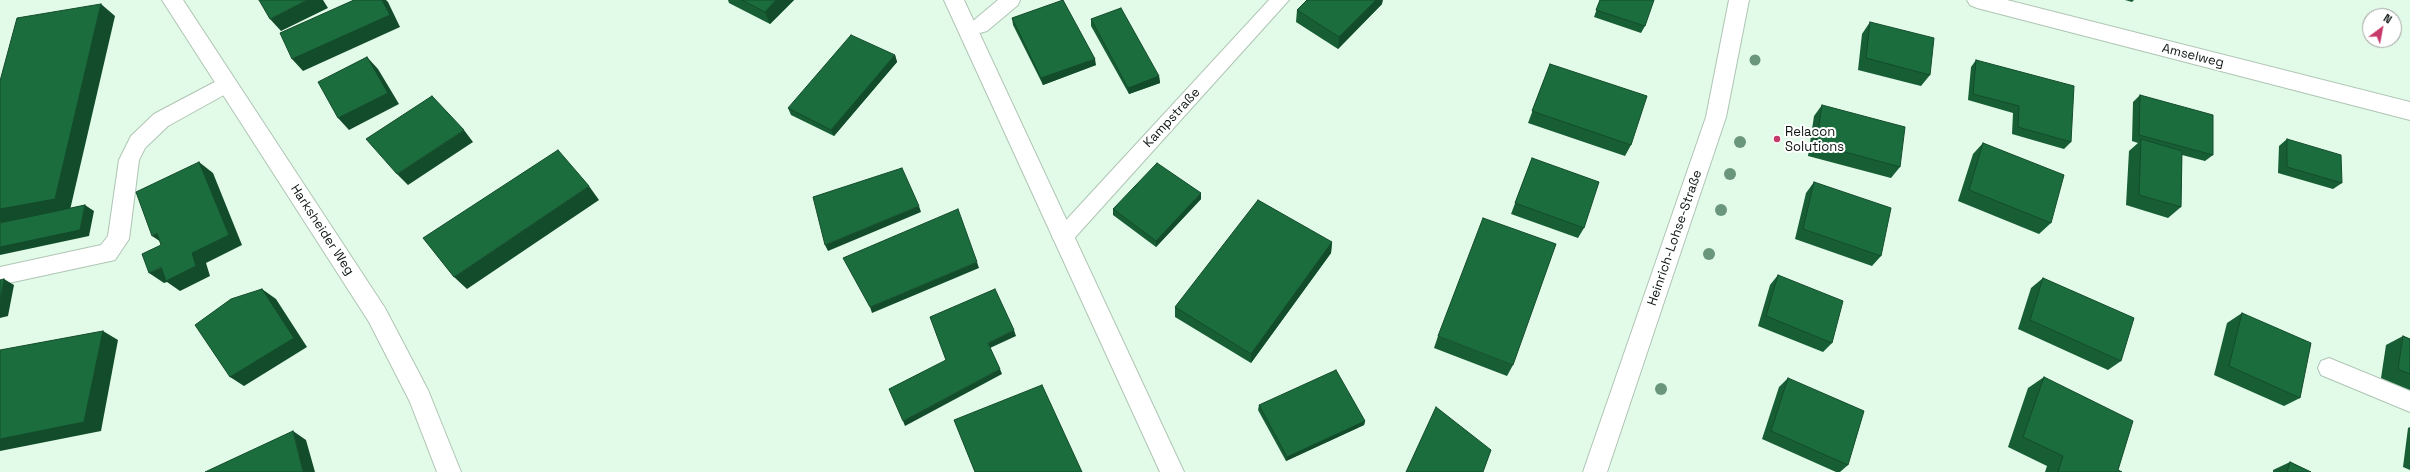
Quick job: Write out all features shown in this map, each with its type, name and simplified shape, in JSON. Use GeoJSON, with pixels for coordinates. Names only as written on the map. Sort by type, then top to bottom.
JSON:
{"type":"FeatureCollection","features":[{"type":"Feature","properties":{"kind":"street","name":"Harksheider Weg"},"geometry":{"type":"LineString","coordinates":[[172,0],[377,315],[420,398],[449,472]]}},
{"type":"Feature","properties":{"kind":"street"},"geometry":{"type":"LineString","coordinates":[[954,0],[1172,472]]}},
{"type":"Feature","properties":{"kind":"street","name":"Heinrich-Lohse-Straße"},"geometry":{"type":"LineString","coordinates":[[1595,472],[1716,117],[1739,0]]}},
{"type":"Feature","properties":{"kind":"street","name":"Amselweg"},"geometry":{"type":"LineString","coordinates":[[1977,0],[2410,111]]}},
{"type":"Feature","properties":{"kind":"lane"},"geometry":{"type":"LineString","coordinates":[[980,26],[1011,0]]}},
{"type":"Feature","properties":{"kind":"lane","name":"Kampstraße"},"geometry":{"type":"LineString","coordinates":[[1063,237],[1280,0]]}},
{"type":"Feature","properties":{"kind":"lane"},"geometry":{"type":"LineString","coordinates":[[4,275],[108,253],[118,239],[129,160],[138,142],[161,120],[226,84]]}},
{"type":"Feature","properties":{"kind":"lane"},"geometry":{"type":"LineString","coordinates":[[2329,368],[2410,402]]}},
{"type":"Feature","properties":{"kind":"building"},"geometry":{"type":"Polygon","coordinates":[[[259,0],[307,0],[270,19],[259,0]]]}},
{"type":"Feature","properties":{"kind":"building"},"geometry":{"type":"Polygon","coordinates":[[[354,0],[382,0],[390,15],[292,59],[280,33],[354,0]]]}},
{"type":"Feature","properties":{"kind":"building"},"geometry":{"type":"Polygon","coordinates":[[[742,0],[776,0],[765,12],[742,0]]]}},
{"type":"Feature","properties":{"kind":"building"},"geometry":{"type":"Polygon","coordinates":[[[1063,0],[1095,59],[1041,78],[1012,18],[1063,0]]]}},
{"type":"Feature","properties":{"kind":"building"},"geometry":{"type":"Polygon","coordinates":[[[1307,0],[1376,0],[1339,37],[1297,10],[1307,0]]]}},
{"type":"Feature","properties":{"kind":"building"},"geometry":{"type":"Polygon","coordinates":[[[1600,0],[1654,0],[1645,26],[1596,10],[1600,0]]]}},
{"type":"Feature","properties":{"kind":"building"},"geometry":{"type":"Polygon","coordinates":[[[101,4],[55,199],[0,209],[0,81],[17,18],[101,4]]]}},
{"type":"Feature","properties":{"kind":"building"},"geometry":{"type":"Polygon","coordinates":[[[1121,8],[1159,76],[1128,88],[1091,19],[1121,8]]]}},
{"type":"Feature","properties":{"kind":"building"},"geometry":{"type":"Polygon","coordinates":[[[1870,22],[1934,38],[1930,75],[1866,58],[1870,22]]]}},
{"type":"Feature","properties":{"kind":"building"},"geometry":{"type":"Polygon","coordinates":[[[851,35],[895,55],[831,130],[788,108],[851,35]]]}},
{"type":"Feature","properties":{"kind":"building"},"geometry":{"type":"Polygon","coordinates":[[[367,57],[388,93],[338,118],[318,82],[367,57]]]}},
{"type":"Feature","properties":{"kind":"building"},"geometry":{"type":"Polygon","coordinates":[[[1976,60],[2074,86],[2071,142],[2018,127],[2019,106],[1973,94],[1976,60]]]}},
{"type":"Feature","properties":{"kind":"building"},"geometry":{"type":"Polygon","coordinates":[[[1550,64],[1647,96],[1631,145],[1532,111],[1550,64]]]}},
{"type":"Feature","properties":{"kind":"building"},"geometry":{"type":"Polygon","coordinates":[[[2140,95],[2213,115],[2213,155],[2139,135],[2140,95]]]}},
{"type":"Feature","properties":{"kind":"building"},"geometry":{"type":"Polygon","coordinates":[[[432,96],[464,130],[397,174],[366,139],[432,96]]]}},
{"type":"Feature","properties":{"kind":"building"},"geometry":{"type":"Polygon","coordinates":[[[1822,105],[1905,127],[1900,167],[1816,144],[1822,105]]]}},
{"type":"Feature","properties":{"kind":"building"},"geometry":{"type":"Polygon","coordinates":[[[2141,139],[2182,151],[2181,207],[2139,195],[2141,139]]]}},
{"type":"Feature","properties":{"kind":"building"},"geometry":{"type":"Polygon","coordinates":[[[2287,139],[2341,155],[2342,183],[2287,167],[2287,139]]]}},
{"type":"Feature","properties":{"kind":"building"},"geometry":{"type":"Polygon","coordinates":[[[1983,143],[2064,175],[2051,223],[1969,190],[1983,143]]]}},
{"type":"Feature","properties":{"kind":"building"},"geometry":{"type":"Polygon","coordinates":[[[558,150],[589,186],[454,277],[423,238],[558,150]]]}},
{"type":"Feature","properties":{"kind":"building"},"geometry":{"type":"Polygon","coordinates":[[[1532,158],[1599,182],[1584,228],[1515,203],[1532,158]]]}},
{"type":"Feature","properties":{"kind":"building"},"geometry":{"type":"Polygon","coordinates":[[[199,162],[229,235],[192,253],[196,266],[166,281],[161,267],[149,273],[142,254],[161,245],[157,233],[152,236],[136,192],[199,162]]]}},
{"type":"Feature","properties":{"kind":"building"},"geometry":{"type":"Polygon","coordinates":[[[1157,163],[1201,193],[1156,241],[1113,209],[1157,163]]]}},
{"type":"Feature","properties":{"kind":"building"},"geometry":{"type":"Polygon","coordinates":[[[902,168],[919,206],[825,245],[813,197],[902,168]]]}},
{"type":"Feature","properties":{"kind":"building"},"geometry":{"type":"Polygon","coordinates":[[[1814,182],[1891,208],[1881,256],[1803,229],[1814,182]]]}},
{"type":"Feature","properties":{"kind":"building"},"geometry":{"type":"Polygon","coordinates":[[[1258,200],[1332,242],[1251,354],[1175,307],[1258,200]]]}},
{"type":"Feature","properties":{"kind":"building"},"geometry":{"type":"Polygon","coordinates":[[[85,205],[80,230],[0,247],[0,223],[85,205]]]}},
{"type":"Feature","properties":{"kind":"building"},"geometry":{"type":"Polygon","coordinates":[[[958,209],[977,262],[870,307],[843,258],[958,209]]]}},
{"type":"Feature","properties":{"kind":"building"},"geometry":{"type":"Polygon","coordinates":[[[1483,218],[1556,244],[1513,365],[1438,336],[1483,218]]]}},
{"type":"Feature","properties":{"kind":"building"},"geometry":{"type":"Polygon","coordinates":[[[1778,275],[1843,301],[1832,343],[1766,316],[1778,275]]]}},
{"type":"Feature","properties":{"kind":"building"},"geometry":{"type":"Polygon","coordinates":[[[2043,278],[2134,318],[2121,361],[2030,320],[2043,278]]]}},
{"type":"Feature","properties":{"kind":"building"},"geometry":{"type":"Polygon","coordinates":[[[4,279],[0,301],[0,280],[4,279]]]}},
{"type":"Feature","properties":{"kind":"building"},"geometry":{"type":"Polygon","coordinates":[[[262,289],[294,338],[230,377],[195,325],[231,299],[262,289]]]}},
{"type":"Feature","properties":{"kind":"building"},"geometry":{"type":"Polygon","coordinates":[[[995,289],[1014,330],[988,343],[1000,369],[903,421],[889,389],[946,360],[930,317],[995,289]]]}},
{"type":"Feature","properties":{"kind":"building"},"geometry":{"type":"Polygon","coordinates":[[[2242,313],[2311,343],[2300,398],[2229,366],[2242,313]]]}},
{"type":"Feature","properties":{"kind":"building"},"geometry":{"type":"Polygon","coordinates":[[[103,331],[84,422],[0,439],[0,350],[103,331]]]}},
{"type":"Feature","properties":{"kind":"building"},"geometry":{"type":"Polygon","coordinates":[[[2403,336],[2410,339],[2410,374],[2398,369],[2403,336]]]}},
{"type":"Feature","properties":{"kind":"building"},"geometry":{"type":"Polygon","coordinates":[[[1336,370],[1365,421],[1287,457],[1259,405],[1336,370]]]}},
{"type":"Feature","properties":{"kind":"building"},"geometry":{"type":"Polygon","coordinates":[[[2044,377],[2133,421],[2118,470],[2122,472],[2058,472],[2063,456],[2023,437],[2044,377]]]}},
{"type":"Feature","properties":{"kind":"building"},"geometry":{"type":"Polygon","coordinates":[[[1788,378],[1864,411],[1848,465],[1771,431],[1788,378]]]}},
{"type":"Feature","properties":{"kind":"building"},"geometry":{"type":"Polygon","coordinates":[[[1042,385],[1082,472],[975,472],[954,420],[1042,385]]]}},
{"type":"Feature","properties":{"kind":"building"},"geometry":{"type":"Polygon","coordinates":[[[1436,407],[1491,450],[1483,472],[1406,472],[1436,407]]]}},
{"type":"Feature","properties":{"kind":"building"},"geometry":{"type":"Polygon","coordinates":[[[293,431],[303,472],[205,472],[293,431]]]}},
{"type":"Feature","properties":{"kind":"building"},"geometry":{"type":"Polygon","coordinates":[[[2290,462],[2311,472],[2287,472],[2290,462]]]}},
{"type":"Feature","properties":{"kind":"place","name":"Relacon Solutions"},"geometry":{"type":"Point","coordinates":[1777,139]}}]}
